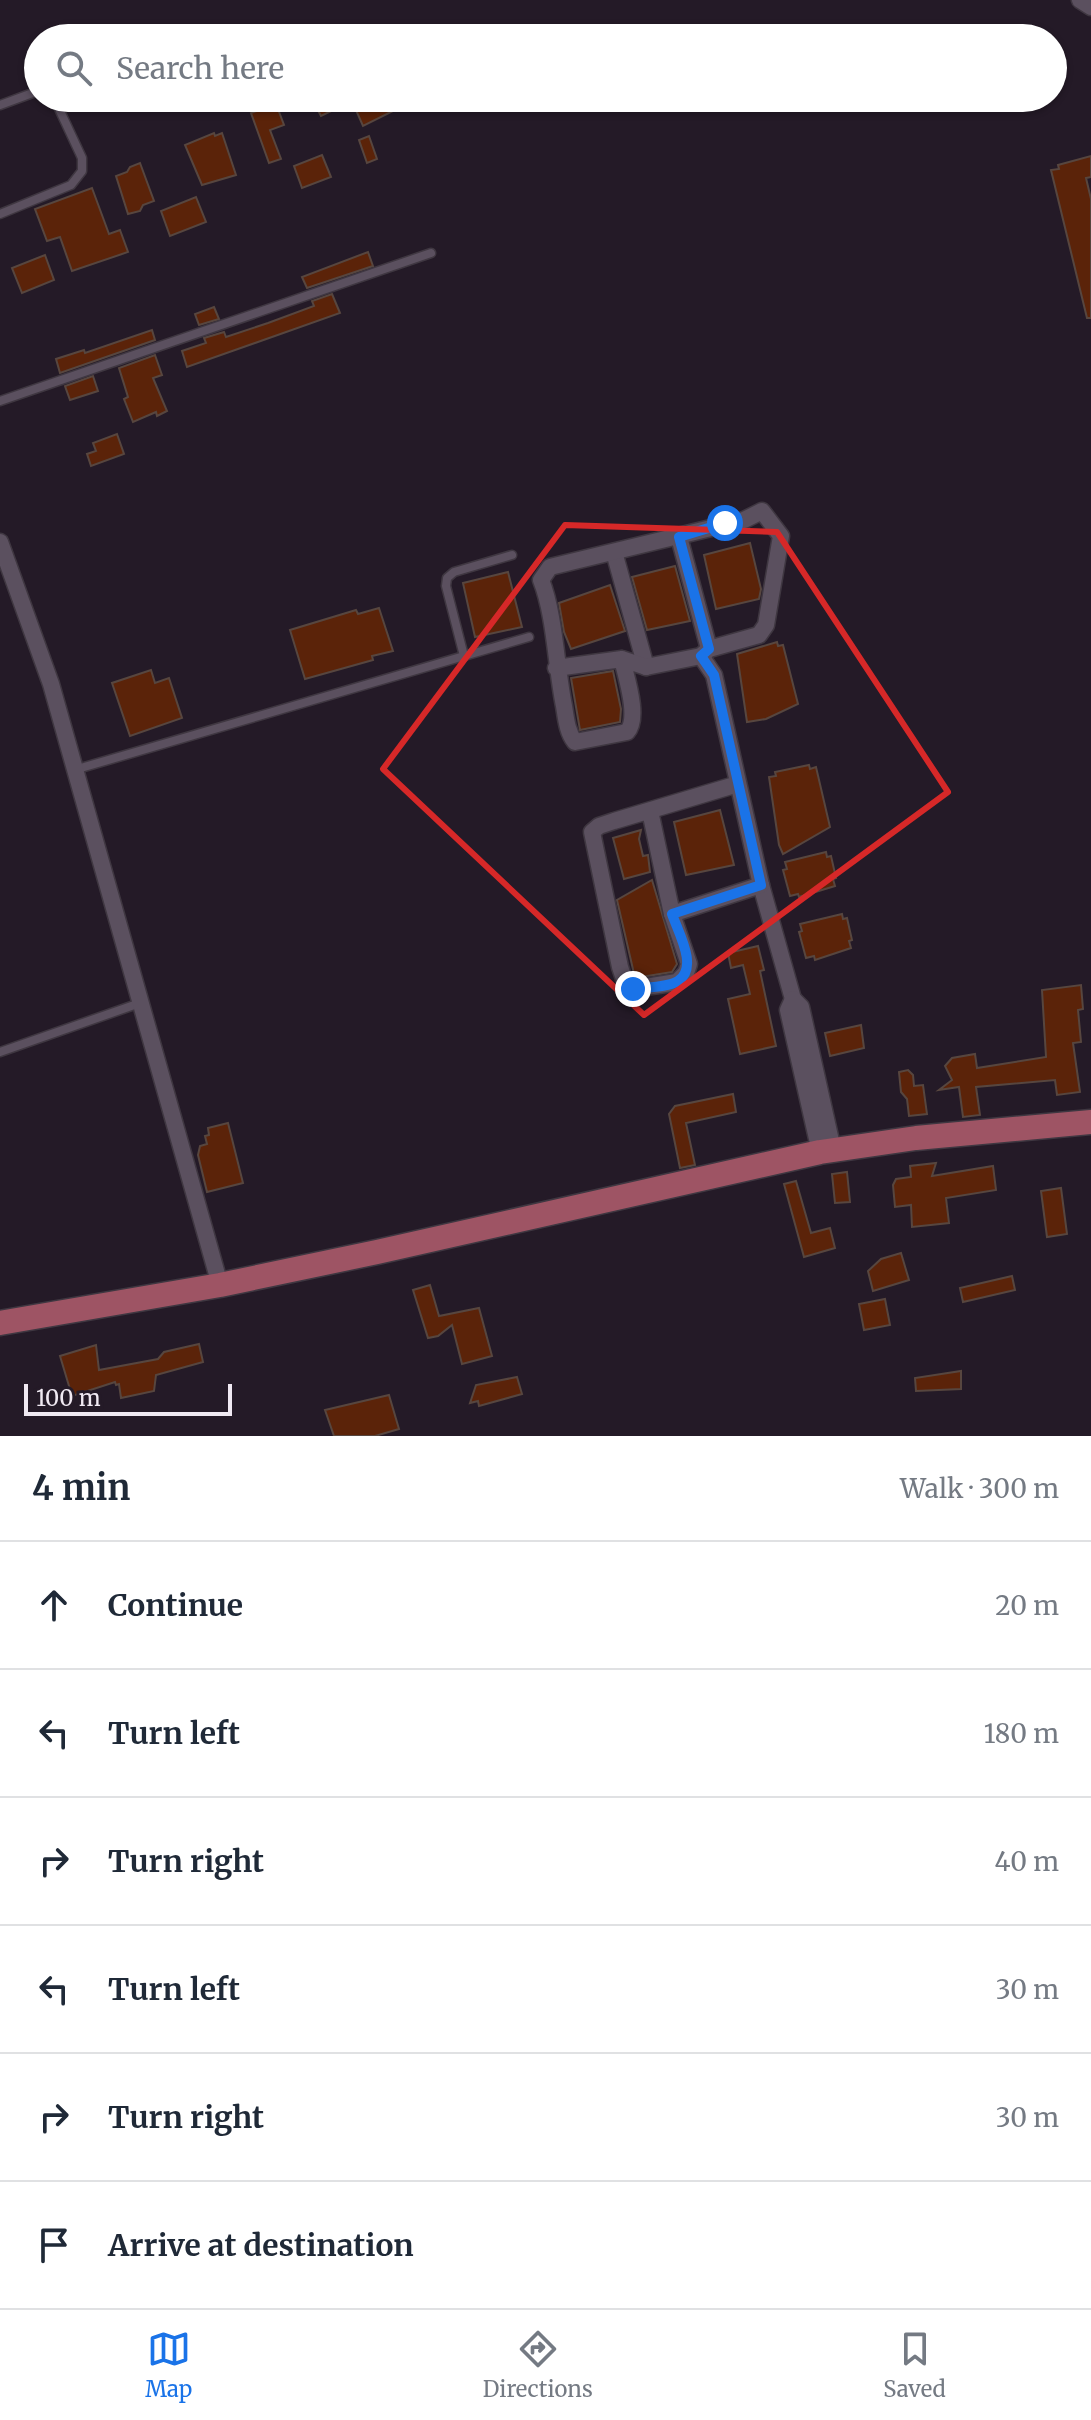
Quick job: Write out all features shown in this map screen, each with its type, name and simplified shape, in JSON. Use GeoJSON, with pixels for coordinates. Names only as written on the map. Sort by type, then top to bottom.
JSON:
{"type":"FeatureCollection","features":[{"type":"Feature","properties":{"kind":"main road"},"geometry":{"type":"LineString","coordinates":[[0,1323],[220,1285],[558,1213],[827,1151],[916,1138],[1091,1122]]}},
{"type":"Feature","properties":{"kind":"street"},"geometry":{"type":"LineString","coordinates":[[1080,0],[1091,7]]}},
{"type":"Feature","properties":{"kind":"street"},"geometry":{"type":"LineString","coordinates":[[556,668],[622,659],[646,667],[705,653],[759,635],[764,629],[781,536],[762,511],[744,520],[550,567],[541,580],[549,600],[556,668],[571,737],[580,743],[627,732],[631,728],[633,716],[622,659]]}},
{"type":"Feature","properties":{"kind":"street"},"geometry":{"type":"LineString","coordinates":[[679,537],[705,653],[714,675],[761,885],[793,999],[801,1007],[827,1151]]}},
{"type":"Feature","properties":{"kind":"street"},"geometry":{"type":"LineString","coordinates":[[0,542],[51,684],[220,1285]]}},
{"type":"Feature","properties":{"kind":"street"},"geometry":{"type":"LineString","coordinates":[[614,552],[646,667]]}},
{"type":"Feature","properties":{"kind":"street"},"geometry":{"type":"LineString","coordinates":[[650,811],[672,914],[689,964],[686,973],[677,982],[633,989],[626,985],[620,967],[592,832],[599,826],[738,784]]}},
{"type":"Feature","properties":{"kind":"street"},"geometry":{"type":"LineString","coordinates":[[672,914],[761,885]]}},
{"type":"Feature","properties":{"kind":"lane"},"geometry":{"type":"LineString","coordinates":[[0,105],[24,96]]}},
{"type":"Feature","properties":{"kind":"lane"},"geometry":{"type":"LineString","coordinates":[[0,214],[71,185],[82,171],[82,158],[61,112]]}},
{"type":"Feature","properties":{"kind":"lane"},"geometry":{"type":"LineString","coordinates":[[0,401],[431,253]]}},
{"type":"Feature","properties":{"kind":"lane"},"geometry":{"type":"LineString","coordinates":[[464,656],[446,586],[447,578],[454,572],[512,555]]}},
{"type":"Feature","properties":{"kind":"lane"},"geometry":{"type":"LineString","coordinates":[[74,770],[529,637]]}},
{"type":"Feature","properties":{"kind":"lane"},"geometry":{"type":"LineString","coordinates":[[0,1052],[141,1002]]}},
{"type":"Feature","properties":{"kind":"highlighted area"},"geometry":{"type":"Polygon","coordinates":[[[565,525],[777,532],[948,792],[644,1015],[383,769],[565,525]]]}},
{"type":"Feature","properties":{"kind":"building"},"geometry":{"type":"Polygon","coordinates":[[[279,112],[284,125],[270,130],[281,159],[269,163],[251,113],[279,112]]]}},
{"type":"Feature","properties":{"kind":"building"},"geometry":{"type":"Polygon","coordinates":[[[357,112],[391,112],[363,126],[357,112]]]}},
{"type":"Feature","properties":{"kind":"building"},"geometry":{"type":"Polygon","coordinates":[[[214,133],[215,136],[222,133],[236,175],[202,185],[185,145],[214,133]]]}},
{"type":"Feature","properties":{"kind":"building"},"geometry":{"type":"Polygon","coordinates":[[[369,136],[377,159],[367,163],[359,140],[369,136]]]}},
{"type":"Feature","properties":{"kind":"building"},"geometry":{"type":"Polygon","coordinates":[[[322,155],[331,177],[302,188],[294,166],[322,155]]]}},
{"type":"Feature","properties":{"kind":"building"},"geometry":{"type":"Polygon","coordinates":[[[1091,156],[1091,177],[1086,178],[1091,199],[1091,318],[1087,318],[1051,170],[1059,169],[1058,165],[1091,156]]]}},
{"type":"Feature","properties":{"kind":"building"},"geometry":{"type":"Polygon","coordinates":[[[140,163],[154,201],[143,205],[140,211],[128,214],[116,176],[140,163]]]}},
{"type":"Feature","properties":{"kind":"building"},"geometry":{"type":"Polygon","coordinates":[[[92,188],[109,234],[120,230],[128,252],[72,271],[60,237],[47,241],[35,209],[92,188]]]}},
{"type":"Feature","properties":{"kind":"building"},"geometry":{"type":"Polygon","coordinates":[[[196,197],[206,222],[170,236],[161,211],[196,197]]]}},
{"type":"Feature","properties":{"kind":"building"},"geometry":{"type":"Polygon","coordinates":[[[368,252],[373,266],[307,288],[302,277],[368,252]]]}},
{"type":"Feature","properties":{"kind":"building"},"geometry":{"type":"Polygon","coordinates":[[[45,255],[54,280],[22,293],[12,268],[45,255]]]}},
{"type":"Feature","properties":{"kind":"building"},"geometry":{"type":"Polygon","coordinates":[[[332,294],[340,313],[187,367],[182,351],[206,343],[204,338],[224,332],[226,337],[268,323],[314,306],[312,301],[332,294]]]}},
{"type":"Feature","properties":{"kind":"building"},"geometry":{"type":"Polygon","coordinates":[[[214,307],[219,319],[199,325],[195,314],[214,307]]]}},
{"type":"Feature","properties":{"kind":"building"},"geometry":{"type":"Polygon","coordinates":[[[152,330],[155,340],[60,373],[56,359],[84,350],[85,353],[152,330]]]}},
{"type":"Feature","properties":{"kind":"building"},"geometry":{"type":"Polygon","coordinates":[[[155,355],[162,375],[153,378],[167,411],[157,416],[156,412],[133,422],[124,399],[128,397],[119,368],[155,355]]]}},
{"type":"Feature","properties":{"kind":"building"},"geometry":{"type":"Polygon","coordinates":[[[93,376],[98,391],[70,400],[65,386],[93,376]]]}},
{"type":"Feature","properties":{"kind":"building"},"geometry":{"type":"Polygon","coordinates":[[[117,434],[124,454],[91,466],[87,454],[96,451],[93,443],[117,434]]]}},
{"type":"Feature","properties":{"kind":"building"},"geometry":{"type":"Polygon","coordinates":[[[750,543],[761,589],[759,599],[716,609],[704,555],[750,543]]]}},
{"type":"Feature","properties":{"kind":"building"},"geometry":{"type":"Polygon","coordinates":[[[675,566],[690,621],[647,630],[632,577],[675,566]]]}},
{"type":"Feature","properties":{"kind":"building"},"geometry":{"type":"Polygon","coordinates":[[[508,572],[522,627],[475,637],[463,583],[508,572]]]}},
{"type":"Feature","properties":{"kind":"building"},"geometry":{"type":"Polygon","coordinates":[[[610,585],[625,631],[571,649],[564,632],[559,603],[610,585]]]}},
{"type":"Feature","properties":{"kind":"building"},"geometry":{"type":"Polygon","coordinates":[[[379,608],[393,651],[372,656],[373,660],[305,679],[290,630],[356,610],[358,614],[379,608]]]}},
{"type":"Feature","properties":{"kind":"building"},"geometry":{"type":"Polygon","coordinates":[[[777,642],[778,646],[783,645],[798,704],[766,719],[747,722],[737,654],[777,642]]]}},
{"type":"Feature","properties":{"kind":"building"},"geometry":{"type":"Polygon","coordinates":[[[151,670],[155,683],[169,678],[182,718],[130,736],[112,683],[151,670]]]}},
{"type":"Feature","properties":{"kind":"building"},"geometry":{"type":"Polygon","coordinates":[[[613,671],[621,709],[620,722],[580,730],[571,678],[613,671]]]}},
{"type":"Feature","properties":{"kind":"building"},"geometry":{"type":"Polygon","coordinates":[[[809,765],[810,769],[816,767],[830,827],[783,854],[769,777],[776,776],[775,772],[809,765]]]}},
{"type":"Feature","properties":{"kind":"building"},"geometry":{"type":"Polygon","coordinates":[[[720,810],[734,865],[686,875],[674,822],[720,810]]]}},
{"type":"Feature","properties":{"kind":"building"},"geometry":{"type":"Polygon","coordinates":[[[641,830],[639,839],[643,856],[648,855],[650,872],[624,879],[613,838],[641,830]]]}},
{"type":"Feature","properties":{"kind":"building"},"geometry":{"type":"Polygon","coordinates":[[[826,852],[827,857],[831,856],[835,886],[799,897],[798,894],[790,896],[783,870],[787,869],[785,862],[826,852]]]}},
{"type":"Feature","properties":{"kind":"building"},"geometry":{"type":"Polygon","coordinates":[[[652,880],[677,964],[672,972],[635,978],[617,900],[652,880]]]}},
{"type":"Feature","properties":{"kind":"building"},"geometry":{"type":"Polygon","coordinates":[[[842,914],[843,919],[847,918],[851,948],[815,960],[814,956],[806,958],[800,924],[842,914]]]}},
{"type":"Feature","properties":{"kind":"building"},"geometry":{"type":"Polygon","coordinates":[[[758,946],[764,970],[760,971],[776,1046],[740,1054],[728,999],[750,994],[743,965],[731,968],[728,953],[758,946]]]}},
{"type":"Feature","properties":{"kind":"building"},"geometry":{"type":"Polygon","coordinates":[[[1081,985],[1083,1009],[1078,1010],[1081,1042],[1073,1043],[1080,1092],[1057,1095],[1055,1080],[976,1087],[980,1115],[963,1117],[959,1087],[939,1090],[952,1080],[945,1066],[952,1058],[975,1054],[977,1068],[1046,1057],[1042,990],[1081,985]]]}},
{"type":"Feature","properties":{"kind":"building"},"geometry":{"type":"Polygon","coordinates":[[[861,1025],[864,1048],[830,1056],[825,1033],[861,1025]]]}},
{"type":"Feature","properties":{"kind":"building"},"geometry":{"type":"Polygon","coordinates":[[[908,1070],[913,1075],[914,1086],[923,1085],[927,1114],[909,1116],[907,1099],[901,1092],[899,1072],[908,1070]]]}},
{"type":"Feature","properties":{"kind":"building"},"geometry":{"type":"Polygon","coordinates":[[[733,1094],[736,1112],[686,1123],[695,1165],[680,1168],[669,1114],[675,1106],[733,1094]]]}},
{"type":"Feature","properties":{"kind":"building"},"geometry":{"type":"Polygon","coordinates":[[[228,1123],[243,1183],[207,1192],[198,1155],[200,1146],[207,1144],[205,1136],[209,1135],[208,1128],[228,1123]]]}},
{"type":"Feature","properties":{"kind":"building"},"geometry":{"type":"Polygon","coordinates":[[[936,1163],[932,1176],[993,1166],[996,1190],[946,1198],[949,1223],[912,1227],[911,1205],[895,1207],[893,1185],[896,1179],[911,1177],[910,1166],[936,1163]]]}},
{"type":"Feature","properties":{"kind":"building"},"geometry":{"type":"Polygon","coordinates":[[[847,1172],[850,1202],[835,1203],[832,1174],[847,1172]]]}},
{"type":"Feature","properties":{"kind":"building"},"geometry":{"type":"Polygon","coordinates":[[[796,1181],[811,1233],[830,1228],[835,1248],[804,1257],[784,1184],[796,1181]]]}},
{"type":"Feature","properties":{"kind":"building"},"geometry":{"type":"Polygon","coordinates":[[[1061,1188],[1067,1234],[1047,1237],[1041,1191],[1061,1188]]]}},
{"type":"Feature","properties":{"kind":"building"},"geometry":{"type":"Polygon","coordinates":[[[901,1253],[909,1280],[873,1291],[868,1271],[881,1259],[901,1253]]]}},
{"type":"Feature","properties":{"kind":"building"},"geometry":{"type":"Polygon","coordinates":[[[1012,1276],[1015,1290],[963,1302],[960,1288],[1012,1276]]]}},
{"type":"Feature","properties":{"kind":"building"},"geometry":{"type":"Polygon","coordinates":[[[430,1285],[439,1316],[479,1308],[492,1356],[462,1364],[452,1325],[438,1336],[428,1338],[413,1290],[430,1285]]]}},
{"type":"Feature","properties":{"kind":"building"},"geometry":{"type":"Polygon","coordinates":[[[885,1299],[890,1325],[864,1330],[859,1304],[885,1299]]]}},
{"type":"Feature","properties":{"kind":"building"},"geometry":{"type":"Polygon","coordinates":[[[199,1344],[203,1362],[156,1375],[154,1391],[121,1398],[119,1384],[115,1382],[72,1396],[60,1356],[96,1345],[99,1370],[158,1359],[164,1352],[199,1344]]]}},
{"type":"Feature","properties":{"kind":"building"},"geometry":{"type":"Polygon","coordinates":[[[961,1371],[961,1389],[916,1391],[915,1378],[961,1371]]]}},
{"type":"Feature","properties":{"kind":"building"},"geometry":{"type":"Polygon","coordinates":[[[517,1377],[522,1394],[479,1406],[478,1401],[470,1403],[476,1385],[517,1377]]]}},
{"type":"Feature","properties":{"kind":"building"},"geometry":{"type":"Polygon","coordinates":[[[389,1395],[399,1429],[375,1436],[334,1436],[325,1410],[389,1395]]]}},
{"type":"Feature","properties":{"kind":"route"},"geometry":{"type":"LineString","coordinates":[[633,989],[677,982],[686,973],[689,964],[672,914],[761,885],[714,675],[701,656],[709,649],[679,537],[725,523]]}}]}
